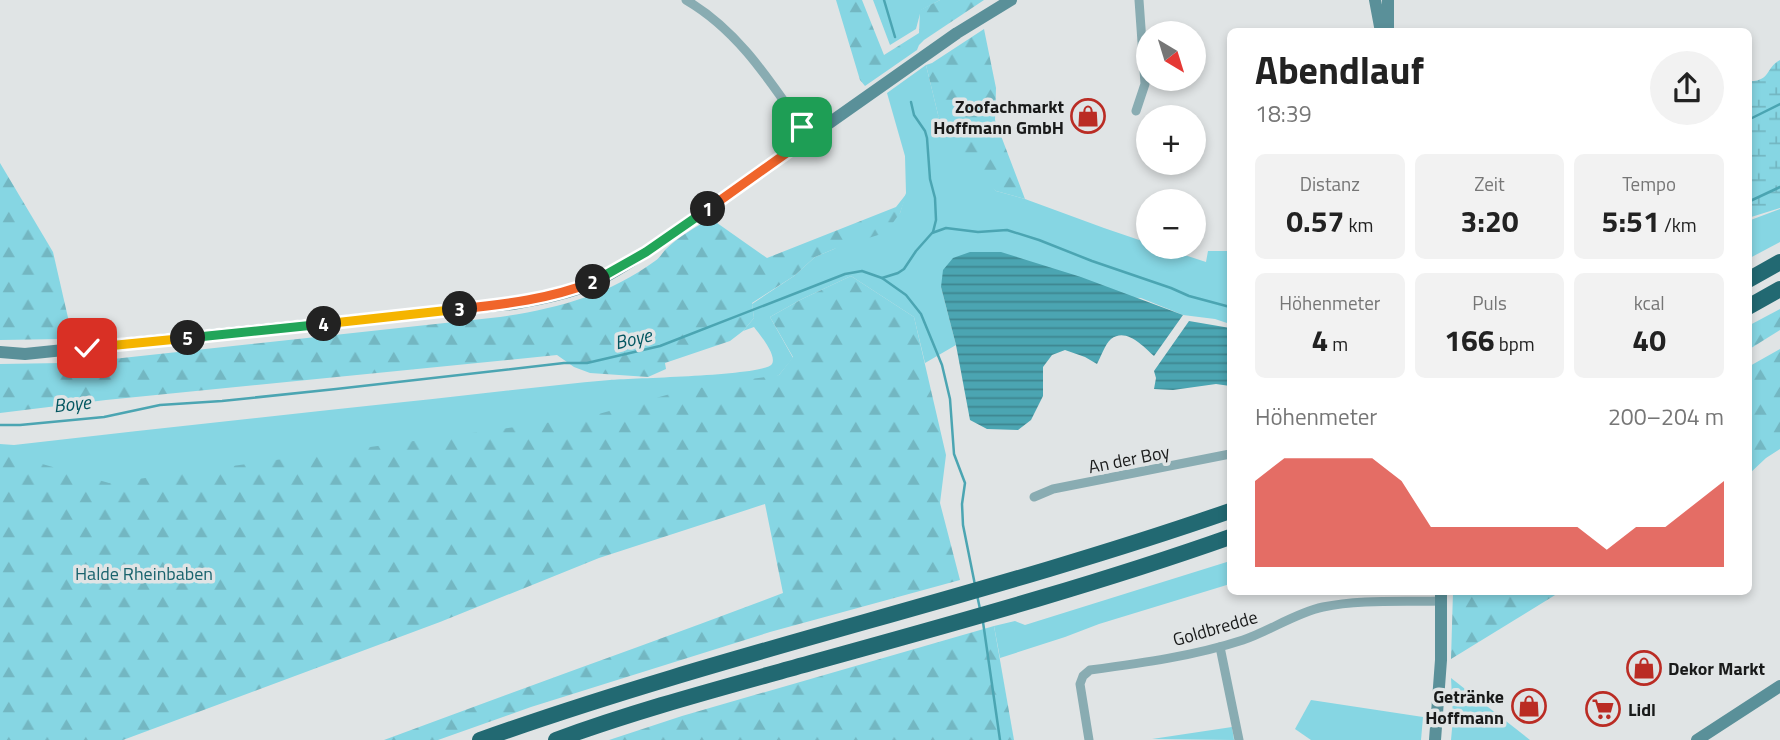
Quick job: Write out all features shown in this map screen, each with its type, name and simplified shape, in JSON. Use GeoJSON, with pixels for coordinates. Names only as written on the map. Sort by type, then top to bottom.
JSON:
{"type":"FeatureCollection","features":[{"type":"Feature","properties":{"kind":"highway"},"geometry":{"type":"LineString","coordinates":[[1752,278],[1780,262]]}},
{"type":"Feature","properties":{"kind":"highway"},"geometry":{"type":"LineString","coordinates":[[1752,305],[1780,289]]}},
{"type":"Feature","properties":{"kind":"highway"},"geometry":{"type":"LineString","coordinates":[[480,740],[657,682],[928,606],[1121,548],[1227,512]]}},
{"type":"Feature","properties":{"kind":"highway"},"geometry":{"type":"LineString","coordinates":[[555,740],[662,705],[990,612],[1227,538]]}},
{"type":"Feature","properties":{"kind":"street"},"geometry":{"type":"LineString","coordinates":[[686,0],[708,14],[738,41],[809,137]]}},
{"type":"Feature","properties":{"kind":"street"},"geometry":{"type":"LineString","coordinates":[[0,352],[25,354],[513,304],[555,296],[594,282],[665,240],[957,33],[1011,0]]}},
{"type":"Feature","properties":{"kind":"street"},"geometry":{"type":"LineString","coordinates":[[1138,105],[1145,84],[1139,0]]}},
{"type":"Feature","properties":{"kind":"street"},"geometry":{"type":"LineString","coordinates":[[1375,0],[1380,28]]}},
{"type":"Feature","properties":{"kind":"street"},"geometry":{"type":"LineString","coordinates":[[1388,0],[1388,28]]}},
{"type":"Feature","properties":{"kind":"street","name":"An der Boy"},"geometry":{"type":"LineString","coordinates":[[1034,497],[1053,489],[1227,455]]}},
{"type":"Feature","properties":{"kind":"street"},"geometry":{"type":"LineString","coordinates":[[1435,740],[1441,660],[1441,596]]}},
{"type":"Feature","properties":{"kind":"street","name":"Goldbredde"},"geometry":{"type":"LineString","coordinates":[[1088,740],[1080,687],[1082,678],[1090,670],[1182,656],[1220,647],[1320,608],[1441,596]]}},
{"type":"Feature","properties":{"kind":"street"},"geometry":{"type":"LineString","coordinates":[[1220,647],[1239,740]]}},
{"type":"Feature","properties":{"kind":"street"},"geometry":{"type":"LineString","coordinates":[[1697,740],[1780,686]]}},
{"type":"Feature","properties":{"kind":"green space"},"geometry":{"type":"Polygon","coordinates":[[[836,0],[862,0],[884,55],[919,33],[920,10],[940,0],[984,0],[924,40],[917,50],[865,86],[860,80],[836,0]]]}},
{"type":"Feature","properties":{"kind":"green space"},"geometry":{"type":"Polygon","coordinates":[[[873,0],[940,0],[921,10],[916,29],[890,45],[873,0]]]}},
{"type":"Feature","properties":{"kind":"green space"},"geometry":{"type":"Polygon","coordinates":[[[984,29],[996,88],[995,120],[1025,199],[996,191],[972,172],[942,131],[926,65],[984,29]]]}},
{"type":"Feature","properties":{"kind":"green space"},"geometry":{"type":"Polygon","coordinates":[[[1780,60],[1780,208],[1752,217],[1752,81],[1764,77],[1780,60]]]}},
{"type":"Feature","properties":{"kind":"green space","name":"Halde Rheinbaben"},"geometry":{"type":"Polygon","coordinates":[[[926,65],[942,131],[996,191],[1136,239],[1136,259],[1197,259],[1206,262],[1208,251],[1227,251],[1227,323],[1183,315],[1141,298],[941,287],[956,345],[925,363],[914,317],[851,276],[770,317],[793,358],[779,375],[0,740],[0,444],[14,445],[584,382],[723,374],[764,368],[772,364],[773,360],[767,345],[754,327],[743,331],[754,318],[752,304],[794,276],[815,257],[900,213],[906,193],[905,156],[887,93],[926,65]]]}},
{"type":"Feature","properties":{"kind":"green space"},"geometry":{"type":"Polygon","coordinates":[[[0,163],[53,252],[69,322],[63,339],[0,340],[0,163]]]}},
{"type":"Feature","properties":{"kind":"green space"},"geometry":{"type":"Polygon","coordinates":[[[907,193],[900,213],[889,228],[878,235],[815,257],[794,276],[752,303],[754,318],[730,341],[665,363],[666,369],[648,377],[590,373],[574,367],[557,355],[0,413],[0,364],[113,359],[521,314],[581,299],[619,283],[657,260],[676,240],[710,218],[767,258],[896,207],[907,193]]]}},
{"type":"Feature","properties":{"kind":"green space"},"geometry":{"type":"Polygon","coordinates":[[[1780,209],[1780,242],[1752,257],[1752,220],[1780,209]]]}},
{"type":"Feature","properties":{"kind":"green space","name":"Halde Rheinbaben"},"geometry":{"type":"Polygon","coordinates":[[[851,276],[914,317],[946,455],[940,503],[960,580],[770,632],[531,707],[438,740],[384,740],[783,593],[765,504],[599,558],[440,622],[123,740],[0,740],[0,452],[109,483],[588,417],[695,387],[718,389],[751,379],[779,375],[793,357],[770,317],[851,276]]]}},
{"type":"Feature","properties":{"kind":"green space"},"geometry":{"type":"Polygon","coordinates":[[[1780,309],[1780,330],[1752,348],[1752,324],[1780,309]]]}},
{"type":"Feature","properties":{"kind":"green space"},"geometry":{"type":"Polygon","coordinates":[[[1780,349],[1780,449],[1752,471],[1752,365],[1780,349]]]}},
{"type":"Feature","properties":{"kind":"green space"},"geometry":{"type":"Polygon","coordinates":[[[1227,562],[1227,585],[1000,658],[994,626],[1015,621],[1025,625],[1227,562]]]}},
{"type":"Feature","properties":{"kind":"green space"},"geometry":{"type":"Polygon","coordinates":[[[1453,595],[1555,595],[1451,659],[1453,595]]]}},
{"type":"Feature","properties":{"kind":"green space"},"geometry":{"type":"Polygon","coordinates":[[[994,626],[1014,740],[609,740],[682,716],[994,626]]]}},
{"type":"Feature","properties":{"kind":"green space"},"geometry":{"type":"Polygon","coordinates":[[[1451,678],[1530,740],[1451,740],[1451,678]]]}},
{"type":"Feature","properties":{"kind":"green space"},"geometry":{"type":"Polygon","coordinates":[[[1311,700],[1423,717],[1421,740],[1311,740],[1295,729],[1311,700]]]}},
{"type":"Feature","properties":{"kind":"green space"},"geometry":{"type":"Polygon","coordinates":[[[1232,727],[1234,740],[1152,739],[1232,727]]]}},
{"type":"Feature","properties":{"kind":"shaded area"},"geometry":{"type":"Polygon","coordinates":[[[970,252],[1001,252],[1081,277],[1183,315],[1154,356],[1134,339],[1122,335],[1109,341],[1097,364],[1065,350],[1052,355],[1043,367],[1043,396],[1031,420],[1018,430],[987,429],[970,420],[956,345],[941,287],[943,270],[953,258],[970,252]]]}},
{"type":"Feature","properties":{"kind":"shaded area"},"geometry":{"type":"Polygon","coordinates":[[[1189,321],[1227,327],[1227,386],[1154,389],[1154,371],[1189,321]]]}},
{"type":"Feature","properties":{"kind":"waterway"},"geometry":{"type":"LineString","coordinates":[[884,0],[895,37]]}},
{"type":"Feature","properties":{"kind":"waterway"},"geometry":{"type":"LineString","coordinates":[[911,102],[914,115],[927,138],[930,179],[935,198],[936,220],[933,232]]}},
{"type":"Feature","properties":{"kind":"waterway"},"geometry":{"type":"LineString","coordinates":[[1752,118],[1780,104]]}},
{"type":"Feature","properties":{"kind":"waterway","name":"Boye"},"geometry":{"type":"LineString","coordinates":[[1752,200],[1780,187]]}},
{"type":"Feature","properties":{"kind":"waterway","name":"Boye"},"geometry":{"type":"LineString","coordinates":[[0,425],[104,417],[160,405],[222,401],[564,363],[587,363],[660,346],[845,274],[862,271],[882,278],[898,273],[932,233],[946,228],[978,232],[1007,230],[1189,296],[1227,306]]}},
{"type":"Feature","properties":{"kind":"waterway"},"geometry":{"type":"LineString","coordinates":[[882,278],[906,295],[921,314],[942,365],[950,399],[954,454],[965,483],[963,525],[975,585]]}},
{"type":"Feature","properties":{"kind":"waterway"},"geometry":{"type":"LineString","coordinates":[[977,595],[980,609]]}},
{"type":"Feature","properties":{"kind":"waterway"},"geometry":{"type":"LineString","coordinates":[[983,622],[1000,740]]}},
{"type":"Feature","properties":{"kind":"place","name":"Zoofachmarkt Hoffmann GmbH"},"geometry":{"type":"Point","coordinates":[1088,116]}},
{"type":"Feature","properties":{"kind":"place","name":"Dekor Markt"},"geometry":{"type":"Point","coordinates":[1644,668]}},
{"type":"Feature","properties":{"kind":"place","name":"Getränke Hoffmann"},"geometry":{"type":"Point","coordinates":[1529,706]}},
{"type":"Feature","properties":{"kind":"place","name":"Lidl"},"geometry":{"type":"Point","coordinates":[1603,709]}},
{"type":"Feature","properties":{"kind":"route"},"geometry":{"type":"LineString","coordinates":[[87,348],[513,304],[555,296],[594,282],[646,252],[809,137],[802,127]]}}]}
